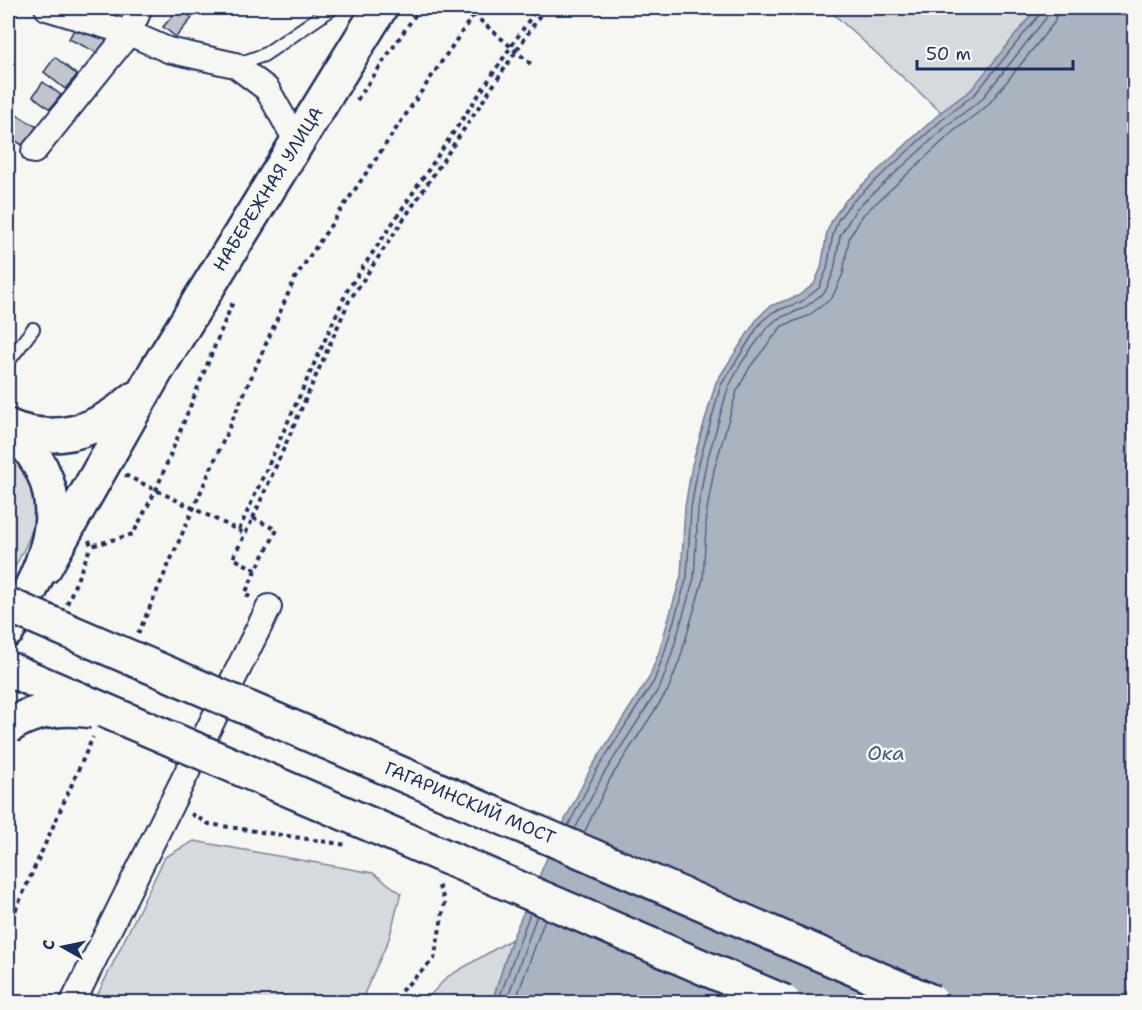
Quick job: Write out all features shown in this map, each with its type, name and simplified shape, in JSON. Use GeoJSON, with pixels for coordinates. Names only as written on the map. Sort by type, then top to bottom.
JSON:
{"type":"FeatureCollection","features":[{"type":"Feature","properties":{"kind":"main road","name":"НАБЕРЕЖНАЯ УЛИЦА"},"geometry":{"type":"LineString","coordinates":[[156,371],[381,8]]}},
{"type":"Feature","properties":{"kind":"main road"},"geometry":{"type":"LineString","coordinates":[[8,426],[38,435],[79,433],[116,415],[135,398],[156,371]]}},
{"type":"Feature","properties":{"kind":"main road"},"geometry":{"type":"LineString","coordinates":[[8,630],[156,371]]}},
{"type":"Feature","properties":{"kind":"main road"},"geometry":{"type":"LineString","coordinates":[[8,426],[36,459],[49,493],[51,518],[48,547],[35,584]]}},
{"type":"Feature","properties":{"kind":"main road","name":"ГАГАРИНСКИЙ МОСТ"},"geometry":{"type":"LineString","coordinates":[[8,605],[932,1002]]}},
{"type":"Feature","properties":{"kind":"main road"},"geometry":{"type":"LineString","coordinates":[[8,669],[784,1002]]}},
{"type":"Feature","properties":{"kind":"main road"},"geometry":{"type":"LineString","coordinates":[[8,727],[38,712],[58,709],[96,711],[135,722]]}},
{"type":"Feature","properties":{"kind":"street"},"geometry":{"type":"LineString","coordinates":[[47,8],[129,33],[168,50],[235,65],[267,89],[297,142]]}},
{"type":"Feature","properties":{"kind":"street"},"geometry":{"type":"LineString","coordinates":[[34,151],[129,33],[140,8]]}},
{"type":"Feature","properties":{"kind":"street"},"geometry":{"type":"LineString","coordinates":[[73,1002],[269,607]]}},
{"type":"Feature","properties":{"kind":"lane"},"geometry":{"type":"LineString","coordinates":[[235,65],[264,55],[333,8]]}},
{"type":"Feature","properties":{"kind":"lane"},"geometry":{"type":"LineString","coordinates":[[8,362],[33,329]]}},
{"type":"Feature","properties":{"kind":"path"},"geometry":{"type":"LineString","coordinates":[[466,8],[532,65]]}},
{"type":"Feature","properties":{"kind":"path"},"geometry":{"type":"LineString","coordinates":[[133,645],[295,278],[478,8]]}},
{"type":"Feature","properties":{"kind":"path"},"geometry":{"type":"LineString","coordinates":[[239,530],[347,291],[537,8]]}},
{"type":"Feature","properties":{"kind":"path"},"geometry":{"type":"LineString","coordinates":[[256,570],[233,558],[254,518],[350,302],[545,8]]}},
{"type":"Feature","properties":{"kind":"path"},"geometry":{"type":"LineString","coordinates":[[91,546],[133,534],[156,490],[237,291]]}},
{"type":"Feature","properties":{"kind":"path"},"geometry":{"type":"LineString","coordinates":[[156,490],[246,534]]}},
{"type":"Feature","properties":{"kind":"path"},"geometry":{"type":"LineString","coordinates":[[244,594],[276,530],[254,518]]}},
{"type":"Feature","properties":{"kind":"path"},"geometry":{"type":"LineString","coordinates":[[65,608],[91,546],[87,531]]}},
{"type":"Feature","properties":{"kind":"path"},"geometry":{"type":"LineString","coordinates":[[8,927],[95,731]]}},
{"type":"Feature","properties":{"kind":"path"},"geometry":{"type":"LineString","coordinates":[[172,803],[208,824],[358,846]]}},
{"type":"Feature","properties":{"kind":"path"},"geometry":{"type":"LineString","coordinates":[[401,991],[434,959],[445,902],[436,880]]}},
{"type":"Feature","properties":{"kind":"shaded area"},"geometry":{"type":"Polygon","coordinates":[[[827,8],[1037,8],[987,73],[971,90],[941,112],[827,8]]]}},
{"type":"Feature","properties":{"kind":"shaded area"},"geometry":{"type":"Polygon","coordinates":[[[8,451],[23,467],[32,483],[36,498],[36,514],[26,545],[8,579],[8,451]]]}},
{"type":"Feature","properties":{"kind":"shaded area"},"geometry":{"type":"Polygon","coordinates":[[[194,841],[373,873],[401,893],[389,939],[364,994],[374,1002],[94,1002],[165,857],[194,841]]]}},
{"type":"Feature","properties":{"kind":"shaded area"},"geometry":{"type":"Polygon","coordinates":[[[512,939],[492,1002],[424,1002],[447,977],[512,939]]]}},
{"type":"Feature","properties":{"kind":"water","name":"Ока"},"geometry":{"type":"Polygon","coordinates":[[[1037,8],[1134,8],[1134,1002],[492,1002],[512,939],[553,844],[591,768],[649,678],[659,652],[681,576],[685,507],[692,465],[716,382],[757,319],[770,306],[798,296],[814,284],[821,268],[827,232],[833,218],[846,200],[941,112],[971,90],[1037,8]]]}},
{"type":"Feature","properties":{"kind":"building"},"geometry":{"type":"Polygon","coordinates":[[[179,8],[192,18],[176,37],[163,27],[179,8]]]}},
{"type":"Feature","properties":{"kind":"building"},"geometry":{"type":"Polygon","coordinates":[[[77,24],[110,40],[102,55],[69,39],[77,24]]]}},
{"type":"Feature","properties":{"kind":"building"},"geometry":{"type":"Polygon","coordinates":[[[55,57],[77,75],[65,89],[44,72],[55,57]]]}},
{"type":"Feature","properties":{"kind":"building"},"geometry":{"type":"Polygon","coordinates":[[[43,82],[61,95],[50,109],[33,96],[43,82]]]}},
{"type":"Feature","properties":{"kind":"building"},"geometry":{"type":"Polygon","coordinates":[[[12,112],[39,128],[27,148],[8,136],[8,119],[12,112]]]}}]}
